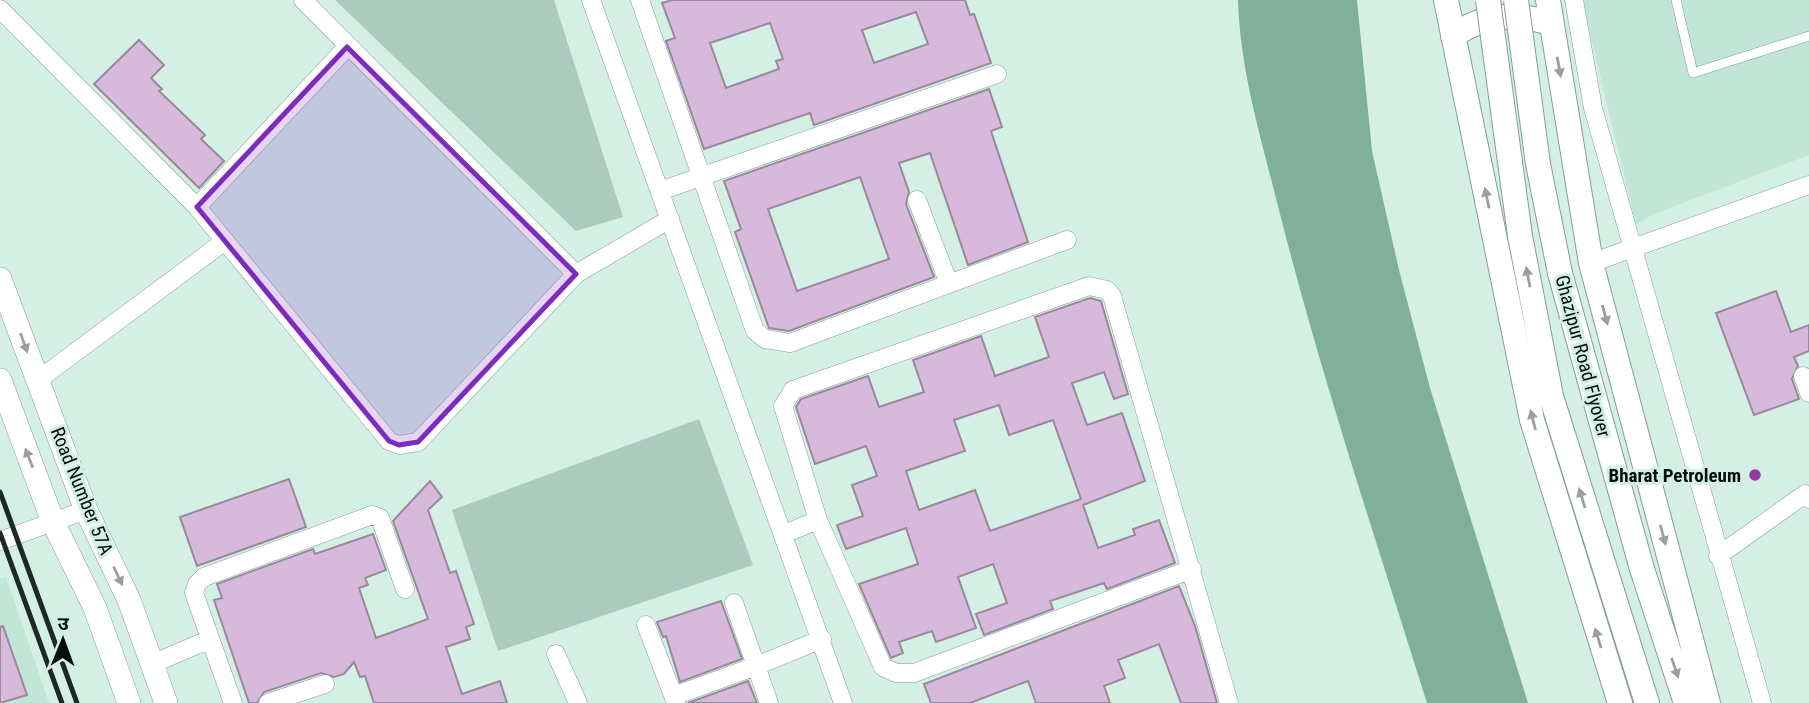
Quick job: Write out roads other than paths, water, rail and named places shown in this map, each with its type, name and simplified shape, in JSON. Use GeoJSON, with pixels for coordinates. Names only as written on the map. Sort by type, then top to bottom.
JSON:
{"type":"FeatureCollection","features":[{"type":"Feature","properties":{"kind":"main road"},"geometry":{"type":"LineString","coordinates":[[1446,0],[1532,420],[1620,703]]}},
{"type":"Feature","properties":{"kind":"main road","name":"Ghazipur Road Flyover"},"geometry":{"type":"LineString","coordinates":[[1489,0],[1520,236],[1551,396],[1647,703]]}},
{"type":"Feature","properties":{"kind":"main road","name":"Ghazipur Road Flyover"},"geometry":{"type":"LineString","coordinates":[[1516,0],[1538,164],[1560,273],[1642,569],[1686,703]]}},
{"type":"Feature","properties":{"kind":"main road"},"geometry":{"type":"LineString","coordinates":[[1454,36],[1470,24],[1509,15],[1550,12],[1591,262],[1708,703]]}},
{"type":"Feature","properties":{"kind":"street"},"geometry":{"type":"LineString","coordinates":[[303,0],[576,274]]}},
{"type":"Feature","properties":{"kind":"street"},"geometry":{"type":"LineString","coordinates":[[591,0],[843,703]]}},
{"type":"Feature","properties":{"kind":"street"},"geometry":{"type":"LineString","coordinates":[[639,0],[755,331],[765,339],[790,343],[1067,240]]}},
{"type":"Feature","properties":{"kind":"street"},"geometry":{"type":"LineString","coordinates":[[1574,0],[1593,108],[1718,556],[1762,703]]}},
{"type":"Feature","properties":{"kind":"street"},"geometry":{"type":"LineString","coordinates":[[0,9],[197,208],[389,441],[400,445],[418,442],[576,274],[670,219]]}},
{"type":"Feature","properties":{"kind":"street"},"geometry":{"type":"LineString","coordinates":[[197,208],[347,47]]}},
{"type":"Feature","properties":{"kind":"street"},"geometry":{"type":"LineString","coordinates":[[660,191],[997,74]]}},
{"type":"Feature","properties":{"kind":"street"},"geometry":{"type":"LineString","coordinates":[[1591,262],[1633,250],[1809,186]]}},
{"type":"Feature","properties":{"kind":"street"},"geometry":{"type":"LineString","coordinates":[[917,200],[949,284]]}},
{"type":"Feature","properties":{"kind":"street"},"geometry":{"type":"LineString","coordinates":[[38,380],[225,241]]}},
{"type":"Feature","properties":{"kind":"street","name":"Road Number 57A"},"geometry":{"type":"LineString","coordinates":[[0,279],[86,510],[129,600],[166,703]]}},
{"type":"Feature","properties":{"kind":"street"},"geometry":{"type":"LineString","coordinates":[[1192,569],[914,673],[896,673],[883,667],[818,520],[783,406],[788,394],[1089,286],[1099,287],[1112,296],[1192,569],[1229,703]]}},
{"type":"Feature","properties":{"kind":"street","name":"Road Number 57A"},"geometry":{"type":"LineString","coordinates":[[0,380],[53,522],[95,608],[129,703]]}},
{"type":"Feature","properties":{"kind":"street"},"geometry":{"type":"LineString","coordinates":[[1718,556],[1808,494]]}},
{"type":"Feature","properties":{"kind":"street"},"geometry":{"type":"LineString","coordinates":[[0,541],[86,510]]}},
{"type":"Feature","properties":{"kind":"street"},"geometry":{"type":"LineString","coordinates":[[233,703],[208,640],[194,593],[197,584],[204,578],[365,516],[380,518],[405,589]]}},
{"type":"Feature","properties":{"kind":"street"},"geometry":{"type":"LineString","coordinates":[[784,534],[818,520]]}},
{"type":"Feature","properties":{"kind":"street"},"geometry":{"type":"LineString","coordinates":[[734,603],[769,703]]}},
{"type":"Feature","properties":{"kind":"street"},"geometry":{"type":"LineString","coordinates":[[646,625],[675,699],[822,639]]}},
{"type":"Feature","properties":{"kind":"street"},"geometry":{"type":"LineString","coordinates":[[152,664],[208,640]]}},
{"type":"Feature","properties":{"kind":"street"},"geometry":{"type":"LineString","coordinates":[[556,653],[578,703]]}},
{"type":"Feature","properties":{"kind":"street"},"geometry":{"type":"LineString","coordinates":[[268,703],[325,684]]}},
{"type":"Feature","properties":{"kind":"lane"},"geometry":{"type":"LineString","coordinates":[[1676,0],[1693,73],[1809,36]]}},
{"type":"Feature","properties":{"kind":"railway"},"geometry":{"type":"LineString","coordinates":[[0,492],[77,703]]}},
{"type":"Feature","properties":{"kind":"railway"},"geometry":{"type":"LineString","coordinates":[[0,533],[62,703]]}},
{"type":"Feature","properties":{"kind":"place","name":"Bharat Petroleum"},"geometry":{"type":"Point","coordinates":[1755,475]}}]}
